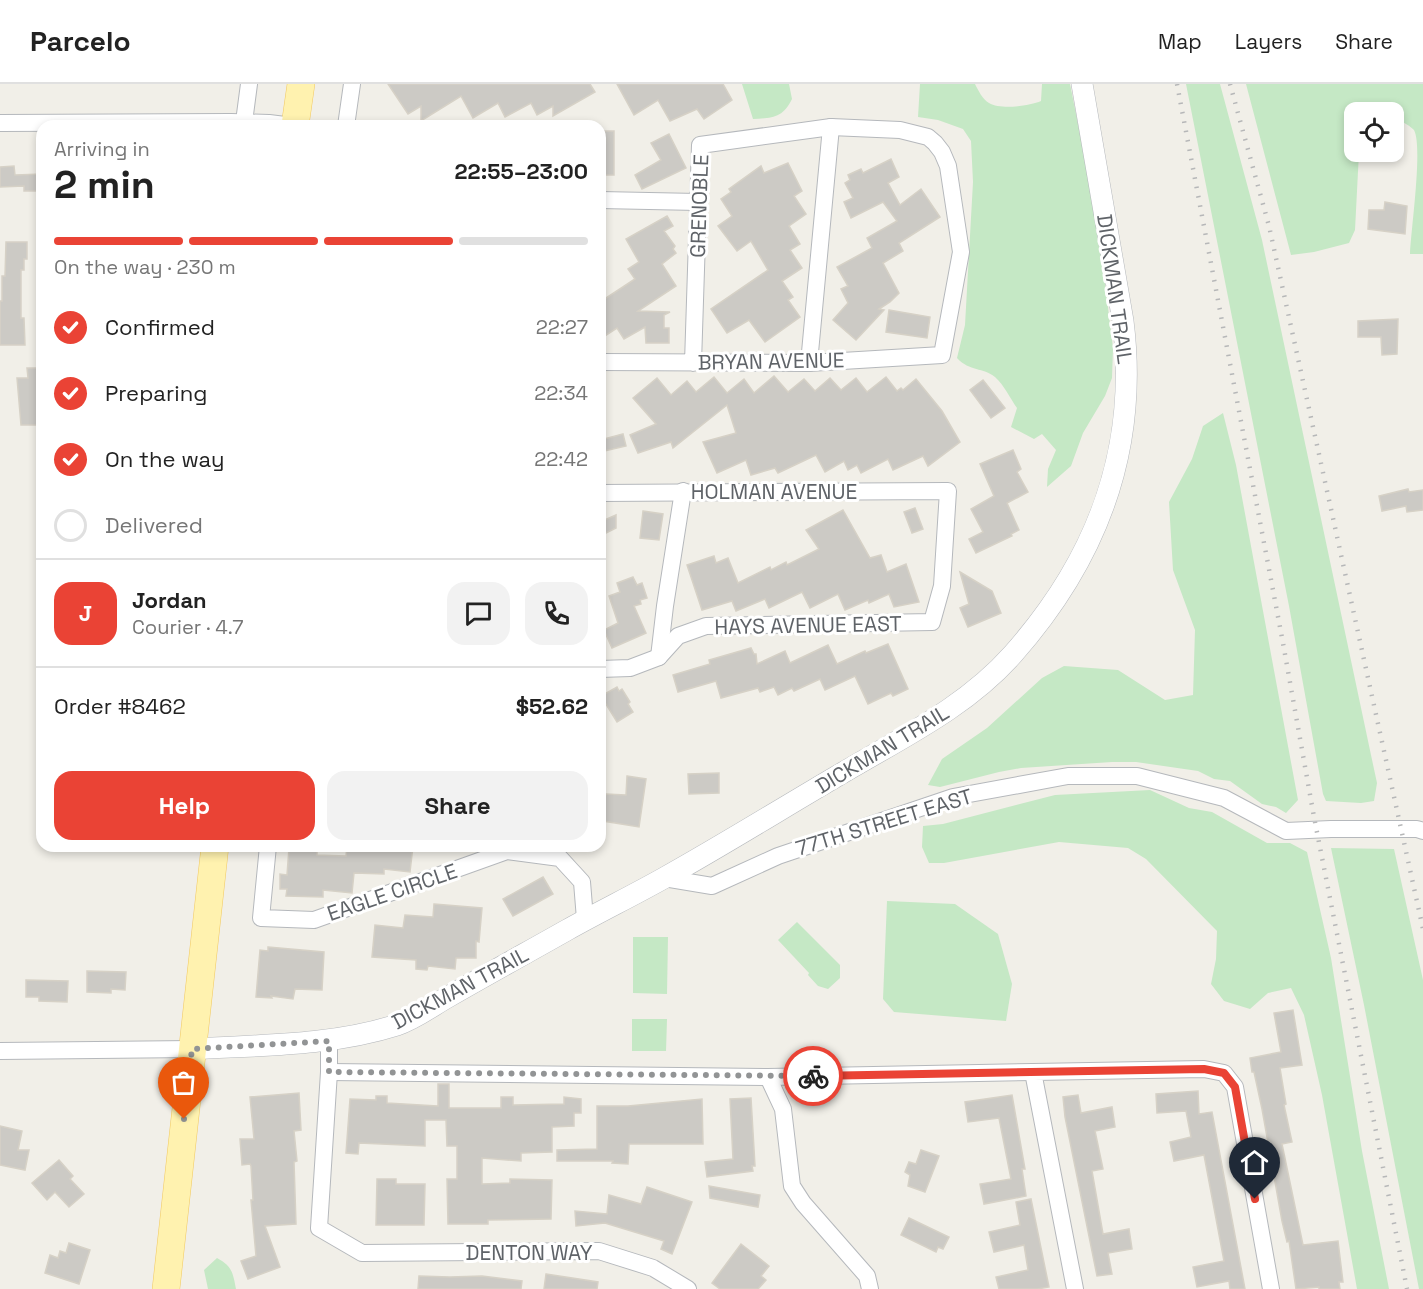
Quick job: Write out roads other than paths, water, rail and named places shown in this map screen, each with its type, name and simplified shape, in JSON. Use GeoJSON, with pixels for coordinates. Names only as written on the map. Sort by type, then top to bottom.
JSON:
{"type":"FeatureCollection","features":[{"type":"Feature","properties":{"kind":"main road"},"geometry":{"type":"LineString","coordinates":[[295,120],[301,84]]}},
{"type":"Feature","properties":{"kind":"main road"},"geometry":{"type":"LineString","coordinates":[[166,1289],[213,852]]}},
{"type":"Feature","properties":{"kind":"street"},"geometry":{"type":"LineString","coordinates":[[244,120],[249,84]]}},
{"type":"Feature","properties":{"kind":"street"},"geometry":{"type":"LineString","coordinates":[[347,120],[352,84]]}},
{"type":"Feature","properties":{"kind":"street","name":"DICKMAN TRAIL"},"geometry":{"type":"LineString","coordinates":[[192,1049],[329,1041],[400,1024],[664,878],[916,732],[981,687],[1016,652],[1051,607],[1085,551],[1098,524],[1110,487],[1125,416],[1127,355],[1115,268],[1082,84]]}},
{"type":"Feature","properties":{"kind":"street"},"geometry":{"type":"LineString","coordinates":[[0,123],[36,124]]}},
{"type":"Feature","properties":{"kind":"street"},"geometry":{"type":"LineString","coordinates":[[809,363],[831,127]]}},
{"type":"Feature","properties":{"kind":"street","name":"BRYAN AVENUE"},"geometry":{"type":"LineString","coordinates":[[606,362],[809,363],[942,355],[961,252],[948,166],[935,143],[928,137],[900,130],[831,127]]}},
{"type":"Feature","properties":{"kind":"street","name":"GRENOBLE"},"geometry":{"type":"LineString","coordinates":[[693,363],[700,145],[831,127]]}},
{"type":"Feature","properties":{"kind":"street"},"geometry":{"type":"LineString","coordinates":[[606,200],[698,202]]}},
{"type":"Feature","properties":{"kind":"street"},"geometry":{"type":"LineString","coordinates":[[606,669],[630,668],[659,657],[683,491]]}},
{"type":"Feature","properties":{"kind":"street","name":"HOLMAN AVENUE"},"geometry":{"type":"LineString","coordinates":[[606,493],[948,491],[942,586],[932,622]]}},
{"type":"Feature","properties":{"kind":"street","name":"HAYS AVENUE EAST"},"geometry":{"type":"LineString","coordinates":[[659,657],[678,636],[706,626],[932,622]]}},
{"type":"Feature","properties":{"kind":"street","name":"77TH STREET EAST"},"geometry":{"type":"LineString","coordinates":[[664,878],[712,886],[778,856],[953,797],[1068,776],[1137,776],[1213,795],[1224,798],[1286,831],[1331,829],[1417,829],[1423,831]]}},
{"type":"Feature","properties":{"kind":"street","name":"EAGLE CIRCLE"},"geometry":{"type":"LineString","coordinates":[[267,852],[261,918],[314,920],[504,852]]}},
{"type":"Feature","properties":{"kind":"street","name":"EAGLE CIRCLE"},"geometry":{"type":"LineString","coordinates":[[515,852],[560,858],[582,882],[585,920]]}},
{"type":"Feature","properties":{"kind":"street"},"geometry":{"type":"LineString","coordinates":[[329,1041],[329,1072],[768,1077],[1204,1069],[1224,1073],[1235,1087],[1271,1289]]}},
{"type":"Feature","properties":{"kind":"street"},"geometry":{"type":"LineString","coordinates":[[0,1051],[192,1049]]}},
{"type":"Feature","properties":{"kind":"street","name":"DENTON WAY"},"geometry":{"type":"LineString","coordinates":[[329,1072],[319,1227],[362,1253],[599,1251],[653,1268],[688,1289]]}},
{"type":"Feature","properties":{"kind":"street"},"geometry":{"type":"LineString","coordinates":[[1033,1072],[1075,1289]]}},
{"type":"Feature","properties":{"kind":"street"},"geometry":{"type":"LineString","coordinates":[[768,1077],[783,1109],[792,1186],[803,1203],[867,1276],[870,1289]]}},
{"type":"Feature","properties":{"kind":"railway"},"geometry":{"type":"LineString","coordinates":[[1177,84],[1314,817],[1407,1289]]}},
{"type":"Feature","properties":{"kind":"railway"},"geometry":{"type":"LineString","coordinates":[[1230,84],[1269,226],[1423,929]]}}]}
